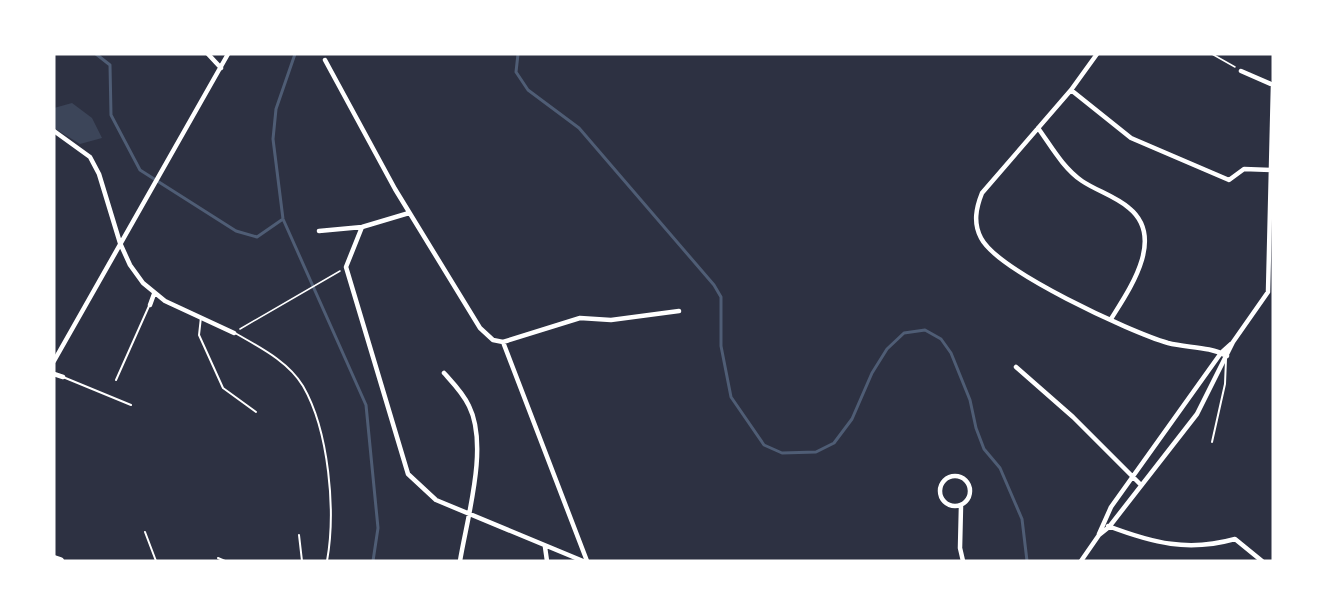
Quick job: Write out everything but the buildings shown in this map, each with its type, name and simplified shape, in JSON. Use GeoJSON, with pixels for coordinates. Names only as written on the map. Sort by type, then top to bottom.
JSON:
{"type":"FeatureCollection","features":[{"type":"Feature","properties":{"kind":"highway"},"geometry":{"type":"LineString","coordinates":[[54,558],[60,561]]}},
{"type":"Feature","properties":{"kind":"street"},"geometry":{"type":"LineString","coordinates":[[208,54],[221,68]]}},
{"type":"Feature","properties":{"kind":"street"},"geometry":{"type":"LineString","coordinates":[[54,361],[228,54]]}},
{"type":"Feature","properties":{"kind":"street"},"geometry":{"type":"LineString","coordinates":[[1096,54],[1071,90],[982,194],[976,208],[976,221],[981,237],[992,253],[1008,266],[1111,319],[1168,343],[1224,354]]}},
{"type":"Feature","properties":{"kind":"street"},"geometry":{"type":"LineString","coordinates":[[325,60],[409,213],[480,328],[493,340],[503,342],[580,318],[611,320],[679,311]]}},
{"type":"Feature","properties":{"kind":"street"},"geometry":{"type":"LineString","coordinates":[[1081,561],[1099,535],[1103,523],[1132,476],[1268,292],[1273,85],[1241,71]]}},
{"type":"Feature","properties":{"kind":"street"},"geometry":{"type":"LineString","coordinates":[[1071,90],[1131,138],[1229,180],[1244,169],[1270,170]]}},
{"type":"Feature","properties":{"kind":"street"},"geometry":{"type":"LineString","coordinates":[[1038,128],[1063,164],[1081,181],[1131,209],[1142,222],[1144,238],[1136,277],[1111,319]]}},
{"type":"Feature","properties":{"kind":"street"},"geometry":{"type":"LineString","coordinates":[[54,131],[90,157],[99,174],[120,243],[130,266],[154,294],[234,333]]}},
{"type":"Feature","properties":{"kind":"street"},"geometry":{"type":"LineString","coordinates":[[319,231],[362,227],[409,213]]}},
{"type":"Feature","properties":{"kind":"street"},"geometry":{"type":"LineString","coordinates":[[362,227],[346,267],[408,474],[436,500],[545,547],[585,561]]}},
{"type":"Feature","properties":{"kind":"street"},"geometry":{"type":"LineString","coordinates":[[150,305],[154,294]]}},
{"type":"Feature","properties":{"kind":"street"},"geometry":{"type":"LineString","coordinates":[[503,342],[585,561]]}},
{"type":"Feature","properties":{"kind":"street"},"geometry":{"type":"LineString","coordinates":[[1099,535],[1109,527],[1197,414],[1224,354]]}},
{"type":"Feature","properties":{"kind":"street"},"geometry":{"type":"LineString","coordinates":[[1016,367],[1073,417],[1141,485]]}},
{"type":"Feature","properties":{"kind":"street"},"geometry":{"type":"LineString","coordinates":[[444,372],[469,405],[474,420],[476,470],[460,561]]}},
{"type":"Feature","properties":{"kind":"street"},"geometry":{"type":"LineString","coordinates":[[54,374],[63,377]]}},
{"type":"Feature","properties":{"kind":"street"},"geometry":{"type":"LineString","coordinates":[[961,506],[952,507],[944,503],[939,496],[944,480],[952,476],[961,477],[968,483],[970,491],[968,500],[961,506],[960,548],[963,561]]}},
{"type":"Feature","properties":{"kind":"street"},"geometry":{"type":"LineString","coordinates":[[1103,523],[1166,545],[1200,546],[1235,539],[1262,561]]}},
{"type":"Feature","properties":{"kind":"street"},"geometry":{"type":"LineString","coordinates":[[545,547],[547,561]]}},
{"type":"Feature","properties":{"kind":"lane"},"geometry":{"type":"LineString","coordinates":[[116,380],[150,305]]}},
{"type":"Feature","properties":{"kind":"lane"},"geometry":{"type":"LineString","coordinates":[[201,316],[199,335],[223,388],[256,412]]}},
{"type":"Feature","properties":{"kind":"lane"},"geometry":{"type":"LineString","coordinates":[[234,333],[277,358],[302,386],[327,448],[330,544],[327,561]]}},
{"type":"Feature","properties":{"kind":"lane"},"geometry":{"type":"LineString","coordinates":[[1212,442],[1225,384],[1224,354]]}},
{"type":"Feature","properties":{"kind":"lane"},"geometry":{"type":"LineString","coordinates":[[63,377],[131,405]]}},
{"type":"Feature","properties":{"kind":"lane"},"geometry":{"type":"LineString","coordinates":[[145,532],[156,561]]}},
{"type":"Feature","properties":{"kind":"lane"},"geometry":{"type":"LineString","coordinates":[[299,535],[302,561]]}},
{"type":"Feature","properties":{"kind":"lane"},"geometry":{"type":"LineString","coordinates":[[218,558],[225,561]]}},
{"type":"Feature","properties":{"kind":"path"},"geometry":{"type":"LineString","coordinates":[[1212,54],[1241,71]]}},
{"type":"Feature","properties":{"kind":"path"},"geometry":{"type":"LineString","coordinates":[[234,333],[293,296],[339,271]]}},
{"type":"Feature","properties":{"kind":"shaded area"},"geometry":{"type":"Polygon","coordinates":[[[72,103],[92,118],[102,138],[80,144],[54,128],[54,108],[72,103]]]}},
{"type":"Feature","properties":{"kind":"waterway"},"geometry":{"type":"LineString","coordinates":[[96,54],[110,65],[111,115],[140,170],[236,231],[257,237],[283,219]]}},
{"type":"Feature","properties":{"kind":"waterway"},"geometry":{"type":"LineString","coordinates":[[295,54],[276,109],[273,139],[283,219],[366,405],[378,528],[373,561]]}},
{"type":"Feature","properties":{"kind":"waterway"},"geometry":{"type":"LineString","coordinates":[[518,54],[516,72],[528,90],[579,128],[714,285],[721,297],[721,346],[731,397],[764,445],[782,453],[816,452],[834,443],[852,419],[872,373],[887,349],[904,333],[925,330],[941,339],[951,353],[970,400],[976,428],[984,449],[1000,468],[1022,519],[1027,561]]}}]}
